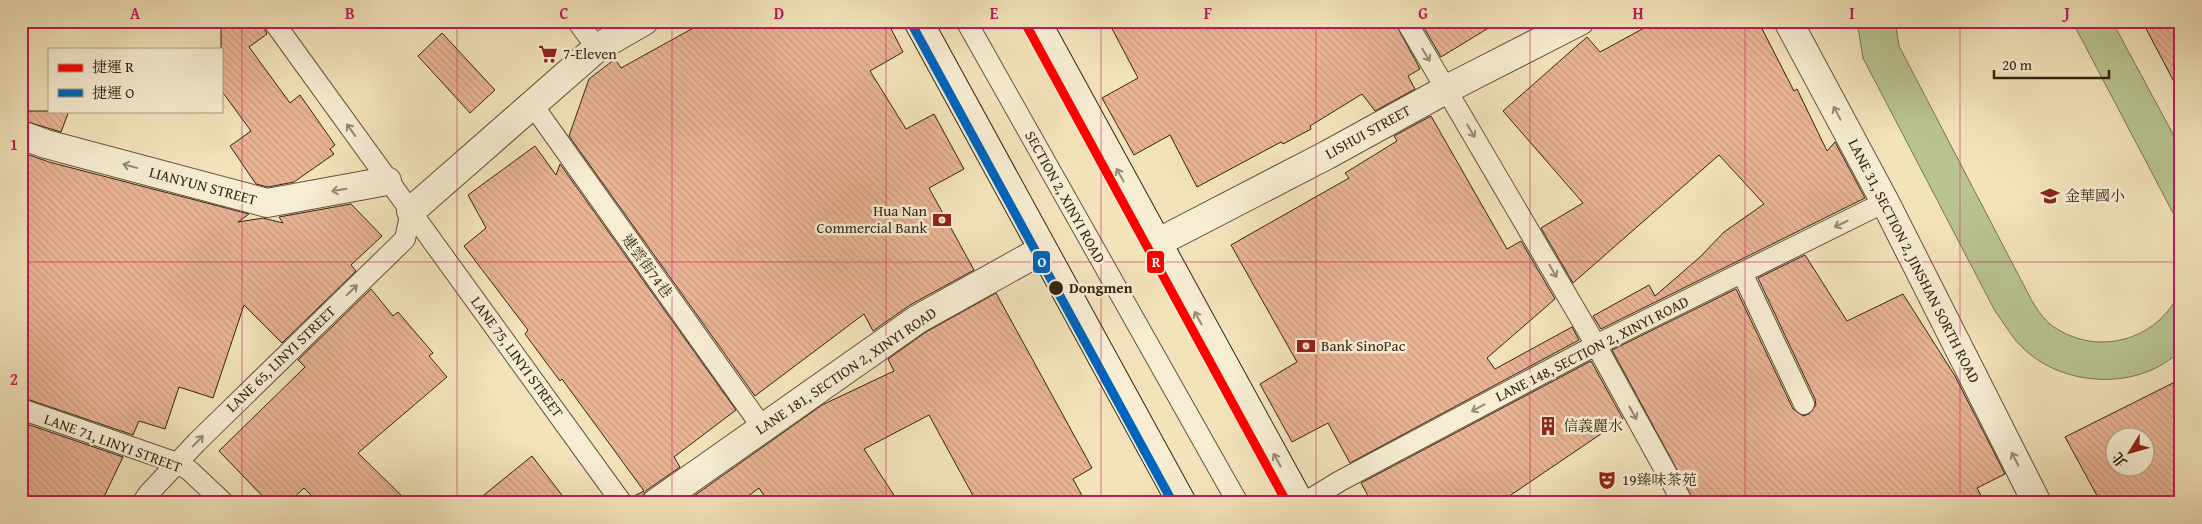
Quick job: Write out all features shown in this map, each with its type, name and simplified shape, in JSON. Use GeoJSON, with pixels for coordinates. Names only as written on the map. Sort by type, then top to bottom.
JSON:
{"type":"FeatureCollection","features":[{"type":"Feature","properties":{"kind":"street"},"geometry":{"type":"LineString","coordinates":[[411,211],[596,48],[644,21]]}},
{"type":"Feature","properties":{"kind":"street"},"geometry":{"type":"LineString","coordinates":[[918,21],[1182,503]]}},
{"type":"Feature","properties":{"kind":"street"},"geometry":{"type":"LineString","coordinates":[[1036,21],[1302,503]]}},
{"type":"Feature","properties":{"kind":"street","name":"LANE 31, SECTION 2, JINSHAN SORTH ROAD"},"geometry":{"type":"LineString","coordinates":[[1788,21],[1885,202],[2038,503]]}},
{"type":"Feature","properties":{"kind":"street","name":"LISHUI STREET"},"geometry":{"type":"LineString","coordinates":[[1157,243],[1574,23]]}},
{"type":"Feature","properties":{"kind":"street","name":"LIANYUN STREET"},"geometry":{"type":"LineString","coordinates":[[21,135],[46,144],[266,203],[388,181]]}},
{"type":"Feature","properties":{"kind":"street","name":"LANE 181, SECTION 2, XINYI ROAD"},"geometry":{"type":"LineString","coordinates":[[656,503],[918,319],[1042,250]]}},
{"type":"Feature","properties":{"kind":"lane","name":"LANE 75, LINYI STREET"},"geometry":{"type":"LineString","coordinates":[[273,21],[622,503]]}},
{"type":"Feature","properties":{"kind":"lane"},"geometry":{"type":"LineString","coordinates":[[577,21],[596,48]]}},
{"type":"Feature","properties":{"kind":"lane","name":"SECTION 2, XINYI ROAD"},"geometry":{"type":"LineString","coordinates":[[966,21],[1238,503]]}},
{"type":"Feature","properties":{"kind":"lane"},"geometry":{"type":"LineString","coordinates":[[1406,21],[1596,345],[1683,503]]}},
{"type":"Feature","properties":{"kind":"lane","name":"連雲街74巷"},"geometry":{"type":"LineString","coordinates":[[532,104],[762,427]]}},
{"type":"Feature","properties":{"kind":"lane","name":"LANE 148, SECTION 2, XINYI ROAD"},"geometry":{"type":"LineString","coordinates":[[1302,503],[1596,345],[1885,202]]}},
{"type":"Feature","properties":{"kind":"lane","name":"LANE 65, LINYI STREET"},"geometry":{"type":"LineString","coordinates":[[142,503],[177,463],[404,239],[411,211]]}},
{"type":"Feature","properties":{"kind":"lane"},"geometry":{"type":"LineString","coordinates":[[1742,273],[1804,404]]}},
{"type":"Feature","properties":{"kind":"lane","name":"LANE 71, LINYI STREET"},"geometry":{"type":"LineString","coordinates":[[21,409],[177,463],[190,471],[224,503]]}},
{"type":"Feature","properties":{"kind":"green space"},"geometry":{"type":"Polygon","coordinates":[[[1857,21],[1895,21],[1899,46],[2032,301],[2046,320],[2057,329],[2074,337],[2111,342],[2145,331],[2160,320],[2172,306],[2181,289],[2181,350],[2164,363],[2145,373],[2124,378],[2102,379],[2080,377],[2059,371],[2040,361],[2019,344],[1995,311],[1863,58],[1857,21]]]}},
{"type":"Feature","properties":{"kind":"green space"},"geometry":{"type":"Polygon","coordinates":[[[2072,21],[2112,21],[2181,149],[2181,228],[2072,21]]]}},
{"type":"Feature","properties":{"kind":"building"},"geometry":{"type":"Polygon","coordinates":[[[221,21],[261,21],[267,34],[249,47],[290,103],[300,95],[335,145],[330,149],[334,154],[294,182],[268,187],[256,184],[230,146],[251,131],[222,91],[221,21]]]}},
{"type":"Feature","properties":{"kind":"building"},"geometry":{"type":"Polygon","coordinates":[[[706,21],[887,21],[903,52],[870,71],[906,129],[934,114],[964,169],[929,188],[974,270],[910,305],[873,331],[864,314],[755,396],[569,136],[589,79],[615,59],[621,68],[706,21]]]}},
{"type":"Feature","properties":{"kind":"building"},"geometry":{"type":"Polygon","coordinates":[[[1108,21],[1394,21],[1420,69],[1408,76],[1415,89],[1375,111],[1362,94],[1310,126],[1311,129],[1283,144],[1281,142],[1197,187],[1170,135],[1134,155],[1102,98],[1138,78],[1108,21]]]}},
{"type":"Feature","properties":{"kind":"building"},"geometry":{"type":"Polygon","coordinates":[[[1420,21],[1500,21],[1441,57],[1420,21]]]}},
{"type":"Feature","properties":{"kind":"building"},"geometry":{"type":"Polygon","coordinates":[[[1657,21],[1758,21],[1794,91],[1797,89],[1827,151],[1835,142],[1865,198],[1601,329],[1593,316],[1649,285],[1655,296],[1700,257],[1724,232],[1764,204],[1719,155],[1573,283],[1541,228],[1583,203],[1503,111],[1587,37],[1600,52],[1657,21]]]}},
{"type":"Feature","properties":{"kind":"building"},"geometry":{"type":"Polygon","coordinates":[[[2142,21],[2181,21],[2181,95],[2142,21]]]}},
{"type":"Feature","properties":{"kind":"building"},"geometry":{"type":"Polygon","coordinates":[[[442,33],[495,90],[470,113],[418,56],[442,33]]]}},
{"type":"Feature","properties":{"kind":"building"},"geometry":{"type":"Polygon","coordinates":[[[21,111],[69,112],[61,132],[21,120],[21,111]]]}},
{"type":"Feature","properties":{"kind":"building"},"geometry":{"type":"Polygon","coordinates":[[[1431,116],[1507,249],[1521,241],[1555,299],[1487,358],[1495,369],[1572,327],[1579,340],[1350,463],[1328,423],[1292,442],[1260,384],[1297,362],[1231,245],[1349,178],[1345,173],[1397,141],[1394,136],[1431,116]]]}},
{"type":"Feature","properties":{"kind":"building"},"geometry":{"type":"Polygon","coordinates":[[[535,146],[556,175],[560,164],[736,410],[674,457],[680,467],[647,490],[642,496],[641,503],[634,503],[632,497],[644,491],[562,379],[560,381],[525,334],[528,330],[464,246],[486,228],[468,195],[535,146]]]}},
{"type":"Feature","properties":{"kind":"building"},"geometry":{"type":"Polygon","coordinates":[[[21,152],[49,162],[249,214],[238,222],[263,218],[283,223],[279,217],[351,204],[382,236],[351,265],[356,271],[282,343],[244,305],[213,398],[179,387],[165,429],[139,421],[133,435],[21,397],[21,152]]]}},
{"type":"Feature","properties":{"kind":"building"},"geometry":{"type":"Polygon","coordinates":[[[1805,255],[1847,321],[1903,294],[1955,376],[2005,474],[1977,488],[1985,503],[1695,503],[1612,350],[1736,289],[1793,409],[1803,416],[1809,414],[1816,405],[1815,399],[1758,278],[1805,255]]]}},
{"type":"Feature","properties":{"kind":"building"},"geometry":{"type":"Polygon","coordinates":[[[371,289],[393,316],[398,312],[433,353],[429,356],[447,377],[358,453],[409,503],[319,503],[304,488],[288,503],[269,503],[219,451],[305,367],[298,360],[371,289]]]}},
{"type":"Feature","properties":{"kind":"building"},"geometry":{"type":"Polygon","coordinates":[[[996,293],[1092,468],[1073,479],[1086,503],[977,503],[929,415],[864,449],[899,503],[769,503],[759,488],[739,503],[684,503],[822,405],[894,371],[888,359],[926,332],[996,293]]]}},
{"type":"Feature","properties":{"kind":"building"},"geometry":{"type":"Polygon","coordinates":[[[1591,361],[1623,419],[1499,503],[1372,503],[1361,483],[1591,361]]]}},
{"type":"Feature","properties":{"kind":"building"},"geometry":{"type":"Polygon","coordinates":[[[2181,379],[2181,503],[2101,503],[2065,437],[2181,379]]]}},
{"type":"Feature","properties":{"kind":"building"},"geometry":{"type":"Polygon","coordinates":[[[21,422],[123,457],[101,503],[21,503],[21,422]]]}},
{"type":"Feature","properties":{"kind":"building"},"geometry":{"type":"Polygon","coordinates":[[[532,456],[568,503],[474,503],[532,456]]]}},
{"type":"Feature","properties":{"kind":"metro line","name":"O"},"geometry":{"type":"LineString","coordinates":[[910,21],[1173,503]]}},
{"type":"Feature","properties":{"kind":"metro line","name":"R"},"geometry":{"type":"LineString","coordinates":[[1024,21],[1287,503]]}},
{"type":"Feature","properties":{"kind":"place","name":"7-Eleven"},"geometry":{"type":"Point","coordinates":[548,54]}},
{"type":"Feature","properties":{"kind":"place","name":"金華國小"},"geometry":{"type":"Point","coordinates":[2050,196]}},
{"type":"Feature","properties":{"kind":"place","name":"Hua Nan Commercial Bank"},"geometry":{"type":"Point","coordinates":[942,220]}},
{"type":"Feature","properties":{"kind":"place","name":"Dongmen"},"geometry":{"type":"Point","coordinates":[1056,288]}},
{"type":"Feature","properties":{"kind":"place","name":"Bank SinoPac"},"geometry":{"type":"Point","coordinates":[1306,346]}},
{"type":"Feature","properties":{"kind":"place","name":"信義麗水"},"geometry":{"type":"Point","coordinates":[1548,426]}},
{"type":"Feature","properties":{"kind":"place","name":"19臻味茶苑"},"geometry":{"type":"Point","coordinates":[1607,480]}}]}
